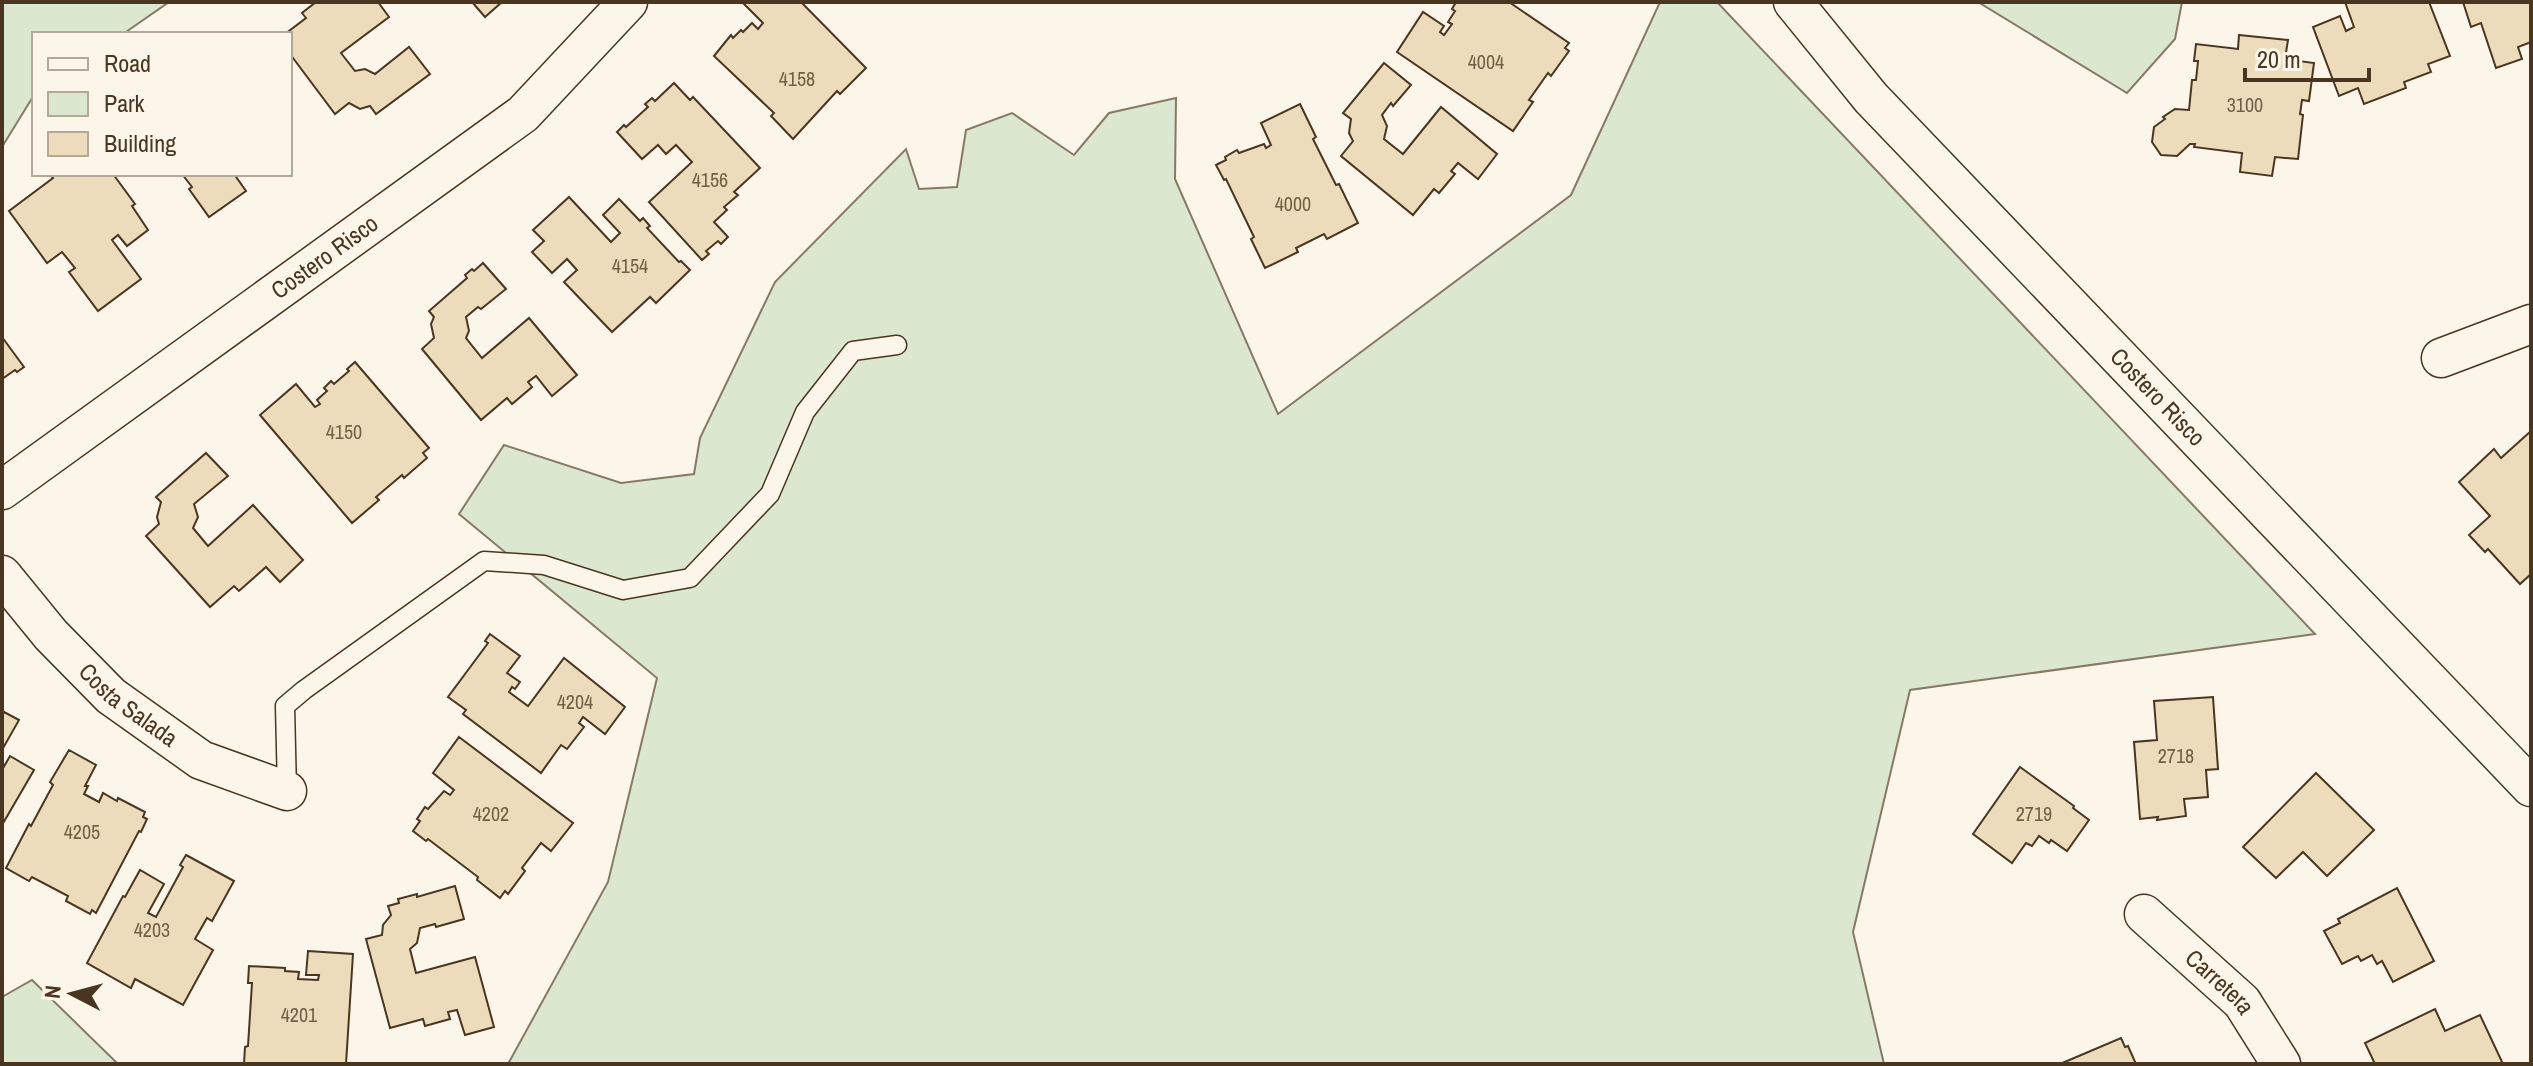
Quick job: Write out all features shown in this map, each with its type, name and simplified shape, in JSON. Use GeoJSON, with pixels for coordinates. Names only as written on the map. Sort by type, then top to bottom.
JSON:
{"type":"FeatureCollection","features":[{"type":"Feature","properties":{"kind":"street","name":"Costero Risco"},"geometry":{"type":"LineString","coordinates":[[2,490],[523,114],[628,2]]}},
{"type":"Feature","properties":{"kind":"street","name":"Costero Risco"},"geometry":{"type":"LineString","coordinates":[[1793,2],[1871,98],[2531,787]]}},
{"type":"Feature","properties":{"kind":"street"},"geometry":{"type":"LineString","coordinates":[[2441,358],[2531,324]]}},
{"type":"Feature","properties":{"kind":"street","name":"Costa Salada"},"geometry":{"type":"LineString","coordinates":[[2,575],[51,635],[111,696],[201,760],[287,791]]}},
{"type":"Feature","properties":{"kind":"street","name":"Carretera"},"geometry":{"type":"LineString","coordinates":[[2144,914],[2242,1002],[2281,1064]]}},
{"type":"Feature","properties":{"kind":"lane"},"geometry":{"type":"LineString","coordinates":[[287,791],[285,706],[304,690],[484,561],[544,565],[623,590],[690,578],[770,494],[805,412],[853,351],[897,345]]}},
{"type":"Feature","properties":{"kind":"green space"},"geometry":{"type":"Polygon","coordinates":[[[2,2],[169,2],[126,32],[32,32],[32,98],[2,147],[2,2]]]}},
{"type":"Feature","properties":{"kind":"green space"},"geometry":{"type":"Polygon","coordinates":[[[1660,2],[1717,2],[2315,634],[1910,690],[1853,932],[1884,1064],[508,1064],[608,882],[657,678],[459,514],[504,445],[621,483],[694,474],[700,438],[775,282],[906,149],[919,189],[957,187],[966,130],[1012,113],[1074,155],[1109,113],[1176,98],[1175,179],[1278,414],[1571,195],[1660,2]]]}},
{"type":"Feature","properties":{"kind":"green space"},"geometry":{"type":"Polygon","coordinates":[[[1978,2],[2182,2],[2175,39],[2127,93],[1978,2]]]}},
{"type":"Feature","properties":{"kind":"green space"},"geometry":{"type":"Polygon","coordinates":[[[32,980],[118,1064],[2,1064],[2,997],[32,980]]]}},
{"type":"Feature","properties":{"kind":"building"},"geometry":{"type":"Polygon","coordinates":[[[316,2],[378,2],[389,17],[341,53],[355,71],[365,69],[375,74],[409,47],[430,74],[376,114],[370,106],[360,109],[349,103],[335,114],[292,57],[292,32],[288,32],[306,18],[302,13],[316,2]]]}},
{"type":"Feature","properties":{"kind":"building"},"geometry":{"type":"Polygon","coordinates":[[[472,2],[502,2],[485,17],[472,2]]]}},
{"type":"Feature","properties":{"kind":"building"},"geometry":{"type":"Polygon","coordinates":[[[745,2],[801,2],[866,68],[840,94],[837,91],[793,139],[771,116],[774,113],[714,56],[731,35],[733,38],[752,23],[758,29],[763,23],[745,2]]]}},
{"type":"Feature","properties":{"kind":"building"},"geometry":{"type":"Polygon","coordinates":[[[1456,2],[1509,2],[1569,43],[1565,48],[1569,51],[1529,100],[1533,102],[1513,131],[1397,52],[1423,12],[1444,26],[1440,32],[1444,35],[1452,24],[1448,22],[1455,11],[1452,9],[1456,2]]]}},
{"type":"Feature","properties":{"kind":"building"},"geometry":{"type":"Polygon","coordinates":[[[2345,2],[2429,2],[2450,56],[2428,64],[2431,72],[2404,82],[2406,88],[2364,104],[2358,88],[2339,96],[2313,27],[2340,16],[2346,31],[2354,27],[2345,2]]]}},
{"type":"Feature","properties":{"kind":"building"},"geometry":{"type":"Polygon","coordinates":[[[2463,2],[2531,2],[2531,42],[2518,47],[2522,59],[2496,68],[2481,23],[2471,27],[2463,2]]]}},
{"type":"Feature","properties":{"kind":"building"},"geometry":{"type":"Polygon","coordinates":[[[2239,35],[2288,40],[2285,59],[2314,63],[2309,101],[2302,100],[2298,159],[2275,157],[2272,176],[2240,172],[2242,153],[2190,144],[2177,156],[2161,155],[2152,142],[2154,127],[2165,119],[2163,117],[2175,109],[2189,110],[2192,80],[2196,80],[2196,44],[2238,49],[2239,35]]]}},
{"type":"Feature","properties":{"kind":"building"},"geometry":{"type":"Polygon","coordinates":[[[1384,63],[1411,85],[1382,115],[1387,126],[1384,139],[1403,154],[1441,107],[1497,154],[1478,179],[1458,163],[1451,171],[1455,174],[1439,193],[1434,189],[1413,215],[1341,156],[1353,141],[1349,133],[1351,119],[1343,113],[1384,63]]]}},
{"type":"Feature","properties":{"kind":"building"},"geometry":{"type":"Polygon","coordinates":[[[674,83],[690,100],[693,97],[760,168],[734,192],[738,195],[724,207],[727,210],[714,222],[728,237],[706,251],[709,254],[702,260],[649,202],[692,162],[676,145],[666,154],[658,145],[642,159],[617,132],[648,107],[645,104],[652,98],[655,101],[674,83]]]}},
{"type":"Feature","properties":{"kind":"building"},"geometry":{"type":"Polygon","coordinates":[[[1300,104],[1316,137],[1313,139],[1358,223],[1327,239],[1324,234],[1296,248],[1298,252],[1265,268],[1251,239],[1254,237],[1216,165],[1237,150],[1239,153],[1264,144],[1266,148],[1271,145],[1261,123],[1300,104]]]}},
{"type":"Feature","properties":{"kind":"building"},"geometry":{"type":"Polygon","coordinates":[[[52,176],[114,176],[135,204],[132,206],[148,230],[127,246],[118,235],[112,240],[141,279],[98,311],[69,272],[75,268],[62,252],[47,263],[9,211],[53,178],[52,176]]]}},
{"type":"Feature","properties":{"kind":"building"},"geometry":{"type":"Polygon","coordinates":[[[184,176],[235,176],[246,191],[209,217],[189,189],[192,187],[184,176]]]}},
{"type":"Feature","properties":{"kind":"building"},"geometry":{"type":"Polygon","coordinates":[[[569,197],[611,242],[620,233],[603,215],[619,199],[640,221],[643,218],[650,226],[647,228],[690,270],[656,303],[650,297],[612,332],[564,282],[577,270],[567,259],[552,273],[532,252],[544,241],[533,230],[569,197]]]}},
{"type":"Feature","properties":{"kind":"building"},"geometry":{"type":"Polygon","coordinates":[[[483,263],[506,289],[466,317],[469,331],[466,338],[482,358],[529,318],[577,375],[552,396],[536,376],[528,382],[532,387],[512,404],[507,398],[481,420],[422,349],[434,338],[431,324],[434,317],[429,311],[467,278],[465,275],[483,263]]]}},
{"type":"Feature","properties":{"kind":"building"},"geometry":{"type":"Polygon","coordinates":[[[2,337],[24,367],[2,379],[2,337]]]}},
{"type":"Feature","properties":{"kind":"building"},"geometry":{"type":"Polygon","coordinates":[[[355,362],[429,448],[423,453],[427,458],[376,497],[379,500],[352,523],[260,415],[296,384],[315,407],[320,404],[317,400],[327,391],[324,388],[331,381],[334,384],[355,362]]]}},
{"type":"Feature","properties":{"kind":"building"},"geometry":{"type":"Polygon","coordinates":[[[2531,431],[2531,574],[2520,584],[2488,549],[2485,552],[2469,535],[2490,516],[2459,482],[2494,449],[2501,458],[2531,431]]]}},
{"type":"Feature","properties":{"kind":"building"},"geometry":{"type":"Polygon","coordinates":[[[206,453],[228,476],[194,504],[198,517],[193,528],[208,546],[253,505],[303,560],[280,582],[266,567],[239,591],[234,586],[210,607],[146,536],[159,524],[157,517],[161,502],[156,497],[206,453]]]}},
{"type":"Feature","properties":{"kind":"building"},"geometry":{"type":"Polygon","coordinates":[[[490,634],[520,656],[507,673],[520,682],[509,692],[528,706],[564,658],[625,707],[605,734],[583,717],[579,723],[584,727],[567,749],[561,745],[541,773],[463,714],[466,710],[448,697],[488,643],[485,641],[490,634]]]}},
{"type":"Feature","properties":{"kind":"building"},"geometry":{"type":"Polygon","coordinates":[[[2213,697],[2218,769],[2206,770],[2208,797],[2184,799],[2186,816],[2140,819],[2134,742],[2157,740],[2154,701],[2213,697]]]}},
{"type":"Feature","properties":{"kind":"building"},"geometry":{"type":"Polygon","coordinates":[[[4,712],[19,720],[2,750],[2,716],[4,712]]]}},
{"type":"Feature","properties":{"kind":"building"},"geometry":{"type":"Polygon","coordinates":[[[459,737],[573,823],[551,851],[541,843],[508,894],[505,891],[500,898],[477,880],[478,877],[413,831],[425,807],[428,809],[444,791],[450,795],[454,790],[433,773],[459,737]]]}},
{"type":"Feature","properties":{"kind":"building"},"geometry":{"type":"Polygon","coordinates":[[[69,750],[96,765],[84,794],[99,802],[103,793],[117,801],[118,798],[145,812],[143,817],[147,819],[96,913],[92,910],[90,914],[66,901],[68,896],[32,877],[29,881],[6,868],[69,750]]]}},
{"type":"Feature","properties":{"kind":"building"},"geometry":{"type":"Polygon","coordinates":[[[10,756],[34,770],[2,825],[2,770],[10,756]]]}},
{"type":"Feature","properties":{"kind":"building"},"geometry":{"type":"Polygon","coordinates":[[[2020,767],[2089,820],[2067,851],[2039,836],[2032,846],[2026,843],[2012,863],[1973,834],[2020,767]]]}},
{"type":"Feature","properties":{"kind":"building"},"geometry":{"type":"Polygon","coordinates":[[[2316,773],[2374,830],[2327,876],[2303,852],[2276,878],[2243,847],[2316,773]]]}},
{"type":"Feature","properties":{"kind":"building"},"geometry":{"type":"Polygon","coordinates":[[[186,855],[234,881],[212,921],[207,918],[195,939],[213,950],[183,1005],[135,979],[131,988],[87,963],[140,870],[164,884],[148,913],[156,917],[183,867],[180,865],[186,855]]]}},
{"type":"Feature","properties":{"kind":"building"},"geometry":{"type":"Polygon","coordinates":[[[455,886],[464,919],[420,928],[417,943],[410,949],[416,973],[475,957],[494,1027],[465,1035],[457,1010],[448,1012],[450,1019],[425,1026],[423,1019],[390,1028],[366,939],[382,935],[383,925],[391,915],[388,906],[399,903],[398,899],[455,886]]]}},
{"type":"Feature","properties":{"kind":"building"},"geometry":{"type":"Polygon","coordinates":[[[2397,888],[2434,961],[2393,982],[2382,961],[2377,964],[2372,955],[2361,961],[2358,956],[2342,964],[2324,931],[2340,923],[2338,919],[2397,888]]]}},
{"type":"Feature","properties":{"kind":"building"},"geometry":{"type":"Polygon","coordinates":[[[308,951],[353,954],[346,1064],[244,1064],[252,983],[248,983],[249,966],[285,968],[285,971],[299,972],[298,979],[318,980],[319,975],[306,975],[308,951]]]}},
{"type":"Feature","properties":{"kind":"building"},"geometry":{"type":"Polygon","coordinates":[[[2435,1009],[2445,1031],[2480,1015],[2503,1064],[2375,1064],[2365,1043],[2435,1009]]]}},
{"type":"Feature","properties":{"kind":"building"},"geometry":{"type":"Polygon","coordinates":[[[2121,1038],[2136,1064],[2060,1064],[2121,1038]]]}}]}
